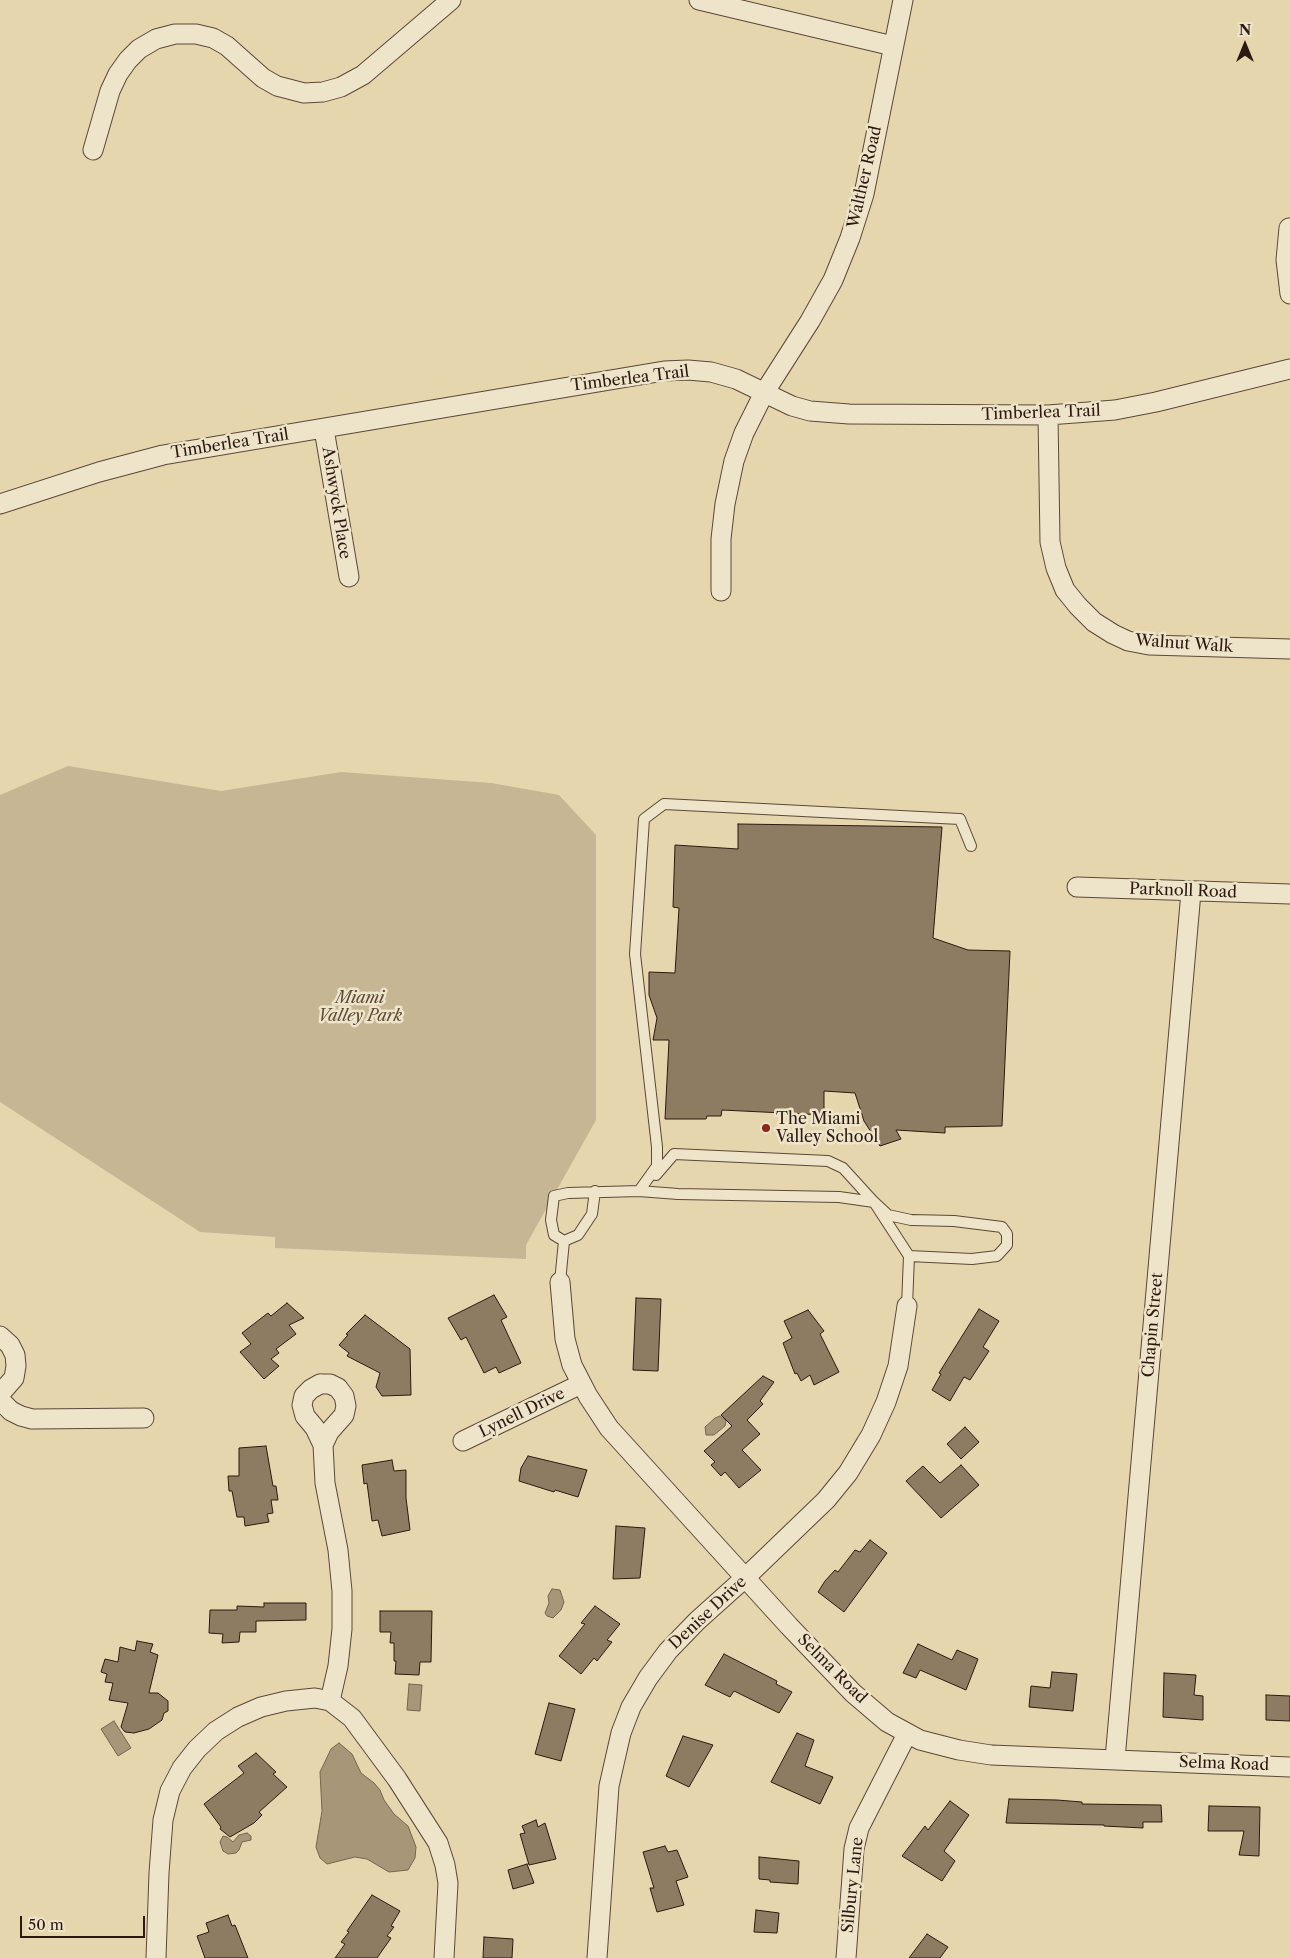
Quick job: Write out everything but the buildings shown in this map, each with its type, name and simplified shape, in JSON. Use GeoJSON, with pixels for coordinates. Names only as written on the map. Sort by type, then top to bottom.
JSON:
{"type":"FeatureCollection","features":[{"type":"Feature","properties":{"kind":"street"},"geometry":{"type":"LineString","coordinates":[[93,150],[110,91],[118,74],[139,49],[156,39],[175,34],[196,34],[213,38],[227,46],[263,78],[277,86],[304,93],[323,92],[341,87],[362,75],[451,0]]}},
{"type":"Feature","properties":{"kind":"street"},"geometry":{"type":"LineString","coordinates":[[699,0],[893,46]]}},
{"type":"Feature","properties":{"kind":"street","name":"Walther Road"},"geometry":{"type":"LineString","coordinates":[[721,591],[721,539],[724,504],[737,452],[764,393],[810,321],[833,280],[850,238],[864,194],[903,0]]}},
{"type":"Feature","properties":{"kind":"street"},"geometry":{"type":"LineString","coordinates":[[1289,228],[1286,260],[1290,294]]}},
{"type":"Feature","properties":{"kind":"street","name":"Timberlea Trail"},"geometry":{"type":"LineString","coordinates":[[0,504],[99,472],[163,455],[664,372],[688,370],[711,372],[736,379],[792,406],[810,411],[849,414],[1048,415],[1115,410],[1156,402],[1290,369]]}},
{"type":"Feature","properties":{"kind":"street","name":"Walnut Walk"},"geometry":{"type":"LineString","coordinates":[[1048,415],[1050,542],[1056,568],[1065,590],[1094,622],[1128,641],[1149,645],[1290,649]]}},
{"type":"Feature","properties":{"kind":"street","name":"Ashwyck Place"},"geometry":{"type":"LineString","coordinates":[[324,429],[349,577]]}},
{"type":"Feature","properties":{"kind":"street","name":"Parknoll Road"},"geometry":{"type":"LineString","coordinates":[[1076,887],[1290,894]]}},
{"type":"Feature","properties":{"kind":"street","name":"Chapin Street"},"geometry":{"type":"LineString","coordinates":[[1115,1759],[1191,892]]}},
{"type":"Feature","properties":{"kind":"street","name":"Selma Road"},"geometry":{"type":"LineString","coordinates":[[560,1282],[566,1339],[572,1365],[581,1384],[610,1428],[853,1693],[887,1722],[920,1740],[959,1750],[991,1755],[1290,1767]]}},
{"type":"Feature","properties":{"kind":"street","name":"Denise Drive"},"geometry":{"type":"LineString","coordinates":[[597,1958],[609,1786],[621,1734],[631,1707],[648,1678],[668,1651],[697,1621],[826,1500],[848,1472],[871,1435],[886,1402],[898,1366],[907,1306]]}},
{"type":"Feature","properties":{"kind":"street"},"geometry":{"type":"LineString","coordinates":[[0,1336],[10,1345],[15,1356],[16,1366],[14,1378],[0,1394]]}},
{"type":"Feature","properties":{"kind":"street","name":"Lynell Drive"},"geometry":{"type":"LineString","coordinates":[[464,1441],[581,1384]]}},
{"type":"Feature","properties":{"kind":"street"},"geometry":{"type":"LineString","coordinates":[[0,1400],[11,1411],[32,1419],[144,1418]]}},
{"type":"Feature","properties":{"kind":"street"},"geometry":{"type":"LineString","coordinates":[[323,1445],[325,1483],[338,1550],[342,1591],[342,1629],[338,1666],[330,1701]]}},
{"type":"Feature","properties":{"kind":"street"},"geometry":{"type":"LineString","coordinates":[[156,1958],[163,1820],[170,1791],[182,1768],[197,1749],[216,1731],[238,1717],[260,1707],[286,1701],[315,1698],[330,1701],[352,1718],[397,1779],[438,1843],[446,1865],[448,1884],[444,1958]]}},
{"type":"Feature","properties":{"kind":"street","name":"Silbury Lane"},"geometry":{"type":"LineString","coordinates":[[846,1958],[854,1849],[859,1828],[907,1734]]}},
{"type":"Feature","properties":{"kind":"lane"},"geometry":{"type":"LineString","coordinates":[[639,1191],[657,1166],[657,1147],[635,954],[644,819],[664,804],[960,820],[971,846]]}},
{"type":"Feature","properties":{"kind":"lane"},"geometry":{"type":"LineString","coordinates":[[639,1191],[674,1154],[828,1161],[843,1168],[888,1215],[911,1220],[954,1221],[1002,1226],[1007,1234],[1007,1245],[997,1256],[972,1259],[909,1256]]}},
{"type":"Feature","properties":{"kind":"lane"},"geometry":{"type":"LineString","coordinates":[[564,1241],[578,1235],[592,1214],[595,1191]]}},
{"type":"Feature","properties":{"kind":"lane"},"geometry":{"type":"LineString","coordinates":[[564,1241],[554,1235],[551,1220],[554,1196],[595,1191],[639,1191],[678,1194],[839,1198],[874,1202]]}},
{"type":"Feature","properties":{"kind":"lane"},"geometry":{"type":"LineString","coordinates":[[874,1202],[909,1256],[907,1306]]}},
{"type":"Feature","properties":{"kind":"lane"},"geometry":{"type":"LineString","coordinates":[[560,1282],[564,1241]]}},
{"type":"Feature","properties":{"kind":"green space","name":"Miami Valley Park"},"geometry":{"type":"Polygon","coordinates":[[[68,766],[221,791],[341,772],[491,783],[559,795],[596,835],[596,1120],[526,1245],[526,1259],[275,1248],[275,1237],[200,1232],[0,1102],[0,795],[68,766]]]}},
{"type":"Feature","properties":{"kind":"shaded area"},"geometry":{"type":"Polygon","coordinates":[[[720,1416],[726,1421],[725,1426],[714,1435],[706,1435],[705,1427],[720,1416]]]}},
{"type":"Feature","properties":{"kind":"shaded area"},"geometry":{"type":"Polygon","coordinates":[[[552,1589],[560,1590],[564,1602],[561,1610],[553,1618],[545,1613],[549,1603],[548,1596],[552,1589]]]}},
{"type":"Feature","properties":{"kind":"shaded area"},"geometry":{"type":"Polygon","coordinates":[[[409,1684],[422,1685],[420,1711],[407,1710],[409,1684]]]}},
{"type":"Feature","properties":{"kind":"shaded area"},"geometry":{"type":"Polygon","coordinates":[[[114,1721],[131,1748],[118,1756],[101,1729],[114,1721]]]}},
{"type":"Feature","properties":{"kind":"shaded area"},"geometry":{"type":"Polygon","coordinates":[[[339,1743],[352,1754],[361,1773],[380,1790],[384,1800],[394,1814],[408,1826],[416,1847],[415,1858],[408,1870],[389,1872],[367,1859],[355,1857],[327,1864],[320,1858],[316,1847],[322,1811],[320,1772],[331,1749],[339,1743]]]}},
{"type":"Feature","properties":{"kind":"shaded area"},"geometry":{"type":"Polygon","coordinates":[[[247,1833],[251,1836],[251,1840],[242,1842],[236,1853],[228,1854],[223,1851],[220,1842],[223,1836],[233,1842],[239,1835],[247,1833]]]}},
{"type":"Feature","properties":{"kind":"place","name":"The Miami Valley School"},"geometry":{"type":"Point","coordinates":[766,1128]}}]}
